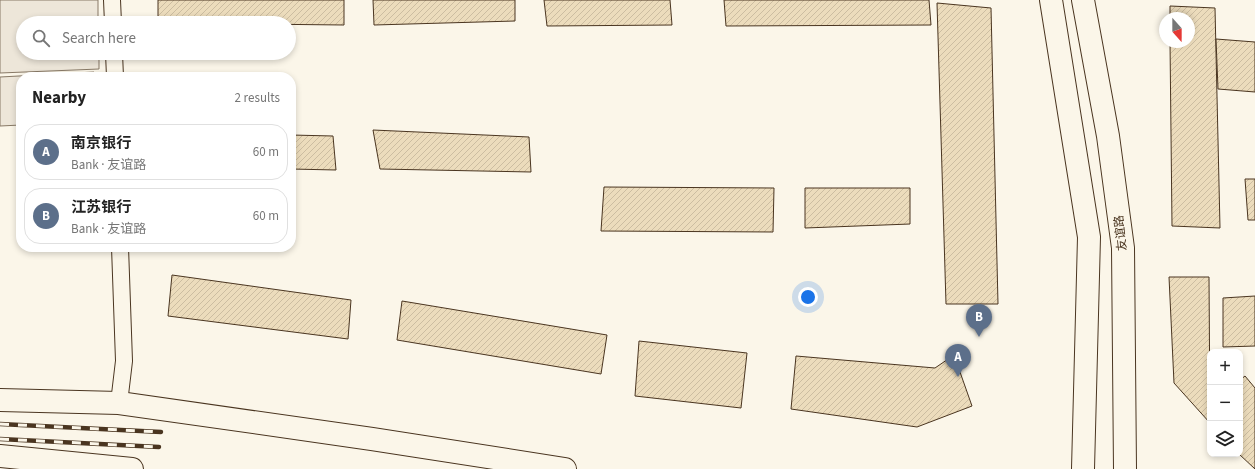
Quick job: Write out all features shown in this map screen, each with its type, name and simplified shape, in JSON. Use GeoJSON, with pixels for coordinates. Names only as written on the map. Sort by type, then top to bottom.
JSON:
{"type":"FeatureCollection","features":[{"type":"Feature","properties":{"kind":"main road"},"geometry":{"type":"LineString","coordinates":[[1051,0],[1089,237],[1083,469]]}},
{"type":"Feature","properties":{"kind":"main road","name":"友谊路"},"geometry":{"type":"LineString","coordinates":[[1084,0],[1108,136],[1123,248],[1125,469]]}},
{"type":"Feature","properties":{"kind":"main road"},"geometry":{"type":"LineString","coordinates":[[0,400],[119,403],[364,438],[564,469]]}},
{"type":"Feature","properties":{"kind":"main road"},"geometry":{"type":"LineString","coordinates":[[0,456],[132,469]]}},
{"type":"Feature","properties":{"kind":"street"},"geometry":{"type":"LineString","coordinates":[[112,0],[113,16]]}},
{"type":"Feature","properties":{"kind":"street"},"geometry":{"type":"LineString","coordinates":[[114,60],[115,72]]}},
{"type":"Feature","properties":{"kind":"street"},"geometry":{"type":"LineString","coordinates":[[119,403],[124,361],[120,252]]}},
{"type":"Feature","properties":{"kind":"shaded area"},"geometry":{"type":"Polygon","coordinates":[[[0,0],[98,0],[98,16],[16,16],[16,60],[99,60],[99,69],[0,73],[0,0]]]}},
{"type":"Feature","properties":{"kind":"shaded area"},"geometry":{"type":"Polygon","coordinates":[[[16,76],[16,125],[0,126],[0,77],[16,76]]]}},
{"type":"Feature","properties":{"kind":"building"},"geometry":{"type":"Polygon","coordinates":[[[158,0],[344,0],[344,25],[296,24],[296,16],[158,16],[158,0]]]}},
{"type":"Feature","properties":{"kind":"building"},"geometry":{"type":"Polygon","coordinates":[[[373,0],[515,0],[515,21],[374,25],[373,0]]]}},
{"type":"Feature","properties":{"kind":"building"},"geometry":{"type":"Polygon","coordinates":[[[544,0],[670,0],[672,25],[547,26],[544,0]]]}},
{"type":"Feature","properties":{"kind":"building"},"geometry":{"type":"Polygon","coordinates":[[[724,0],[929,0],[931,25],[726,26],[724,0]]]}},
{"type":"Feature","properties":{"kind":"building"},"geometry":{"type":"Polygon","coordinates":[[[937,3],[991,8],[998,304],[946,304],[937,3]]]}},
{"type":"Feature","properties":{"kind":"building"},"geometry":{"type":"Polygon","coordinates":[[[1170,6],[1215,8],[1220,228],[1172,226],[1170,48],[1195,48],[1195,12],[1170,12],[1170,6]]]}},
{"type":"Feature","properties":{"kind":"building"},"geometry":{"type":"Polygon","coordinates":[[[1216,39],[1255,42],[1255,92],[1218,89],[1216,39]]]}},
{"type":"Feature","properties":{"kind":"building"},"geometry":{"type":"Polygon","coordinates":[[[373,130],[529,137],[531,172],[380,169],[373,130]]]}},
{"type":"Feature","properties":{"kind":"building"},"geometry":{"type":"Polygon","coordinates":[[[296,135],[333,136],[336,170],[296,169],[296,135]]]}},
{"type":"Feature","properties":{"kind":"building"},"geometry":{"type":"Polygon","coordinates":[[[1245,179],[1255,179],[1255,220],[1248,220],[1245,179]]]}},
{"type":"Feature","properties":{"kind":"building"},"geometry":{"type":"Polygon","coordinates":[[[604,187],[774,188],[773,232],[601,231],[604,187]]]}},
{"type":"Feature","properties":{"kind":"building"},"geometry":{"type":"Polygon","coordinates":[[[805,188],[910,188],[910,224],[805,228],[805,188]]]}},
{"type":"Feature","properties":{"kind":"building"},"geometry":{"type":"Polygon","coordinates":[[[172,275],[351,300],[348,339],[168,316],[172,275]]]}},
{"type":"Feature","properties":{"kind":"building"},"geometry":{"type":"Polygon","coordinates":[[[1169,277],[1209,277],[1209,349],[1207,349],[1207,420],[1174,383],[1169,277]]]}},
{"type":"Feature","properties":{"kind":"building"},"geometry":{"type":"Polygon","coordinates":[[[1255,296],[1255,346],[1223,347],[1223,298],[1255,296]]]}},
{"type":"Feature","properties":{"kind":"building"},"geometry":{"type":"Polygon","coordinates":[[[402,301],[607,335],[601,374],[397,340],[402,301]]]}},
{"type":"Feature","properties":{"kind":"building"},"geometry":{"type":"Polygon","coordinates":[[[639,341],[747,353],[741,408],[635,396],[639,341]]]}},
{"type":"Feature","properties":{"kind":"building"},"geometry":{"type":"Polygon","coordinates":[[[954,355],[972,406],[917,427],[791,409],[796,356],[935,368],[954,355]]]}},
{"type":"Feature","properties":{"kind":"building"},"geometry":{"type":"Polygon","coordinates":[[[1245,376],[1255,388],[1255,469],[1242,457],[1243,378],[1245,376]]]}},
{"type":"Feature","properties":{"kind":"railway"},"geometry":{"type":"LineString","coordinates":[[0,424],[161,432]]}},
{"type":"Feature","properties":{"kind":"railway"},"geometry":{"type":"LineString","coordinates":[[0,439],[159,447]]}},
{"type":"Feature","properties":{"kind":"place","name":"江苏银行"},"geometry":{"type":"Point","coordinates":[979,337]}},
{"type":"Feature","properties":{"kind":"place","name":"南京银行"},"geometry":{"type":"Point","coordinates":[958,377]}}]}
